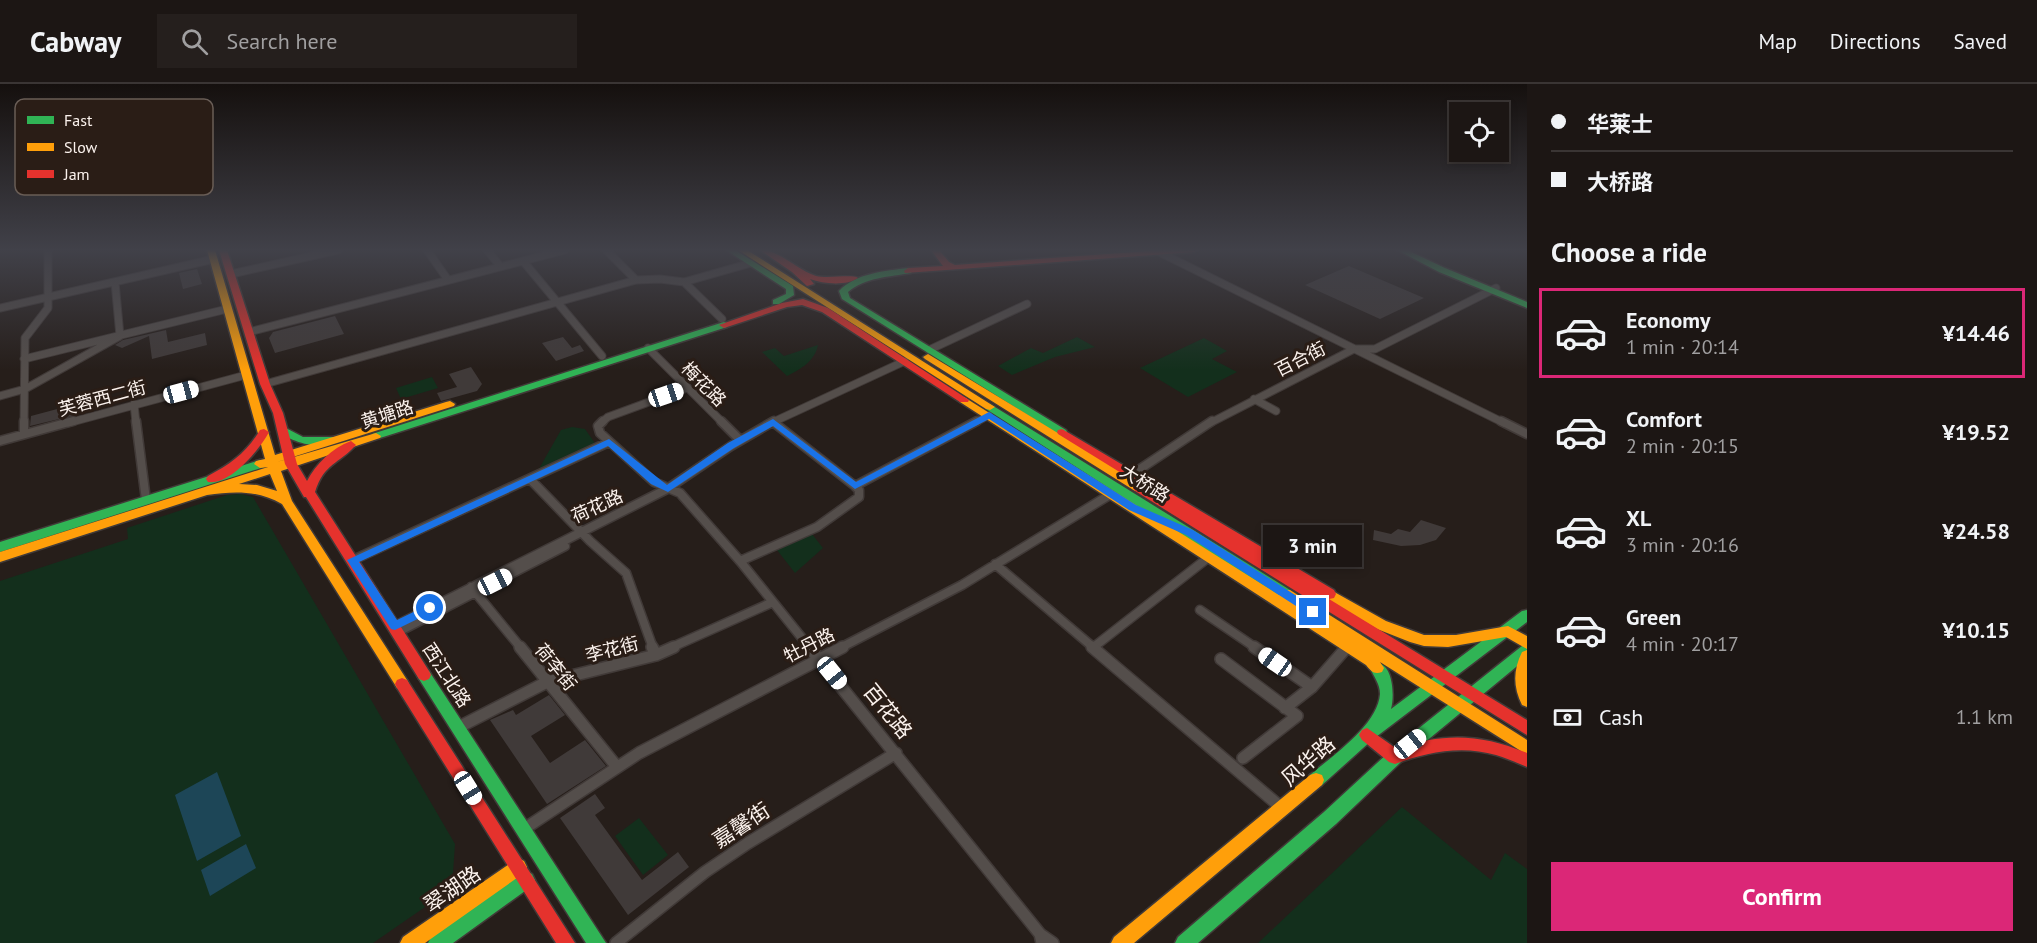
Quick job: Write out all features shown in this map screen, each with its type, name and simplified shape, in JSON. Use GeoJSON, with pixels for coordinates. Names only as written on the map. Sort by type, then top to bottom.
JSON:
{"type":"FeatureCollection","features":[{"type":"Feature","properties":{"kind":"main road"},"geometry":{"type":"LineString","coordinates":[[223,290],[246,375],[286,501],[566,943]]}},
{"type":"Feature","properties":{"kind":"main road","name":"西江北路"},"geometry":{"type":"LineString","coordinates":[[236,290],[265,384],[278,413],[290,459],[308,494],[597,943]]}},
{"type":"Feature","properties":{"kind":"main road"},"geometry":{"type":"LineString","coordinates":[[782,303],[791,290]]}},
{"type":"Feature","properties":{"kind":"main road","name":"大桥路"},"geometry":{"type":"LineString","coordinates":[[813,290],[926,367],[1527,748]]}},
{"type":"Feature","properties":{"kind":"main road"},"geometry":{"type":"LineString","coordinates":[[844,290],[846,299],[879,320],[1276,563],[1400,635],[1418,641],[1454,643],[1508,631],[1527,643]]}},
{"type":"Feature","properties":{"kind":"main road"},"geometry":{"type":"LineString","coordinates":[[1496,290],[1527,303]]}},
{"type":"Feature","properties":{"kind":"main road"},"geometry":{"type":"LineString","coordinates":[[782,303],[803,302],[825,310],[1371,661],[1381,672],[1389,692],[1386,709],[1367,735],[1395,757]]}},
{"type":"Feature","properties":{"kind":"main road","name":"黄塘路"},"geometry":{"type":"LineString","coordinates":[[0,557],[204,491],[335,440],[722,319],[782,303]]}},
{"type":"Feature","properties":{"kind":"main road","name":"黄塘路"},"geometry":{"type":"LineString","coordinates":[[290,459],[351,445],[782,303]]}},
{"type":"Feature","properties":{"kind":"main road"},"geometry":{"type":"LineString","coordinates":[[825,310],[842,309],[879,320]]}},
{"type":"Feature","properties":{"kind":"main road","name":"大桥路"},"geometry":{"type":"LineString","coordinates":[[842,309],[1110,470],[1527,728]]}},
{"type":"Feature","properties":{"kind":"main road"},"geometry":{"type":"LineString","coordinates":[[926,367],[949,390]]}},
{"type":"Feature","properties":{"kind":"main road"},"geometry":{"type":"LineString","coordinates":[[260,418],[278,413]]}},
{"type":"Feature","properties":{"kind":"main road"},"geometry":{"type":"LineString","coordinates":[[282,429],[290,437],[300,442],[335,440]]}},
{"type":"Feature","properties":{"kind":"main road"},"geometry":{"type":"LineString","coordinates":[[212,479],[244,462],[256,450],[264,432]]}},
{"type":"Feature","properties":{"kind":"main road"},"geometry":{"type":"LineString","coordinates":[[1072,438],[1110,470]]}},
{"type":"Feature","properties":{"kind":"main road"},"geometry":{"type":"LineString","coordinates":[[308,494],[319,466],[351,445]]}},
{"type":"Feature","properties":{"kind":"main road","name":"黄塘路"},"geometry":{"type":"LineString","coordinates":[[0,547],[212,479],[273,465]]}},
{"type":"Feature","properties":{"kind":"main road"},"geometry":{"type":"LineString","coordinates":[[204,491],[257,487],[274,492],[286,501]]}},
{"type":"Feature","properties":{"kind":"main road"},"geometry":{"type":"LineString","coordinates":[[1132,507],[1190,533]]}},
{"type":"Feature","properties":{"kind":"main road"},"geometry":{"type":"LineString","coordinates":[[298,519],[318,508]]}},
{"type":"Feature","properties":{"kind":"main road"},"geometry":{"type":"LineString","coordinates":[[1206,530],[1276,563]]}},
{"type":"Feature","properties":{"kind":"main road"},"geometry":{"type":"LineString","coordinates":[[1313,612],[1323,601]]}},
{"type":"Feature","properties":{"kind":"main road","name":"风华路"},"geometry":{"type":"LineString","coordinates":[[1120,943],[1283,809],[1367,735],[1527,615]]}},
{"type":"Feature","properties":{"kind":"main road"},"geometry":{"type":"LineString","coordinates":[[1339,628],[1348,646]]}},
{"type":"Feature","properties":{"kind":"main road"},"geometry":{"type":"LineString","coordinates":[[1348,646],[1370,648]]}},
{"type":"Feature","properties":{"kind":"main road"},"geometry":{"type":"LineString","coordinates":[[1184,943],[1330,818],[1395,757],[1527,650]]}},
{"type":"Feature","properties":{"kind":"main road"},"geometry":{"type":"LineString","coordinates":[[1527,656],[1520,672],[1520,683],[1527,701]]}},
{"type":"Feature","properties":{"kind":"main road"},"geometry":{"type":"LineString","coordinates":[[1395,757],[1434,744],[1456,740],[1501,748],[1527,760]]}},
{"type":"Feature","properties":{"kind":"main road","name":"翠湖路"},"geometry":{"type":"LineString","coordinates":[[409,943],[518,867]]}},
{"type":"Feature","properties":{"kind":"main road","name":"翠湖路"},"geometry":{"type":"LineString","coordinates":[[437,943],[526,880]]}},
{"type":"Feature","properties":{"kind":"street"},"geometry":{"type":"LineString","coordinates":[[24,434],[25,338],[48,308],[48,290]]}},
{"type":"Feature","properties":{"kind":"street"},"geometry":{"type":"LineString","coordinates":[[0,308],[79,290]]}},
{"type":"Feature","properties":{"kind":"street"},"geometry":{"type":"LineString","coordinates":[[116,290],[120,336]]}},
{"type":"Feature","properties":{"kind":"street"},"geometry":{"type":"LineString","coordinates":[[249,332],[409,290]]}},
{"type":"Feature","properties":{"kind":"street"},"geometry":{"type":"LineString","coordinates":[[548,290],[602,356]]}},
{"type":"Feature","properties":{"kind":"street"},"geometry":{"type":"LineString","coordinates":[[265,384],[600,290]]}},
{"type":"Feature","properties":{"kind":"street"},"geometry":{"type":"LineString","coordinates":[[692,290],[722,319]]}},
{"type":"Feature","properties":{"kind":"street"},"geometry":{"type":"LineString","coordinates":[[1234,290],[1527,434]]}},
{"type":"Feature","properties":{"kind":"street","name":"百合街"},"geometry":{"type":"LineString","coordinates":[[1131,475],[1217,418],[1354,349],[1375,349],[1491,290]]}},
{"type":"Feature","properties":{"kind":"street"},"geometry":{"type":"LineString","coordinates":[[929,350],[1026,304]]}},
{"type":"Feature","properties":{"kind":"street"},"geometry":{"type":"LineString","coordinates":[[24,359],[227,309]]}},
{"type":"Feature","properties":{"kind":"street"},"geometry":{"type":"LineString","coordinates":[[0,396],[25,389],[120,336]]}},
{"type":"Feature","properties":{"kind":"street","name":"梅花路"},"geometry":{"type":"LineString","coordinates":[[648,348],[740,440]]}},
{"type":"Feature","properties":{"kind":"street","name":"荷花路"},"geometry":{"type":"LineString","coordinates":[[397,629],[575,540],[581,533],[668,489],[740,440],[773,422],[905,361]]}},
{"type":"Feature","properties":{"kind":"street","name":"芙蓉西二街"},"geometry":{"type":"LineString","coordinates":[[0,441],[246,375]]}},
{"type":"Feature","properties":{"kind":"street"},"geometry":{"type":"LineString","coordinates":[[352,560],[609,442],[600,433],[598,426],[600,422],[624,409],[687,388]]}},
{"type":"Feature","properties":{"kind":"street"},"geometry":{"type":"LineString","coordinates":[[1254,399],[1276,411]]}},
{"type":"Feature","properties":{"kind":"street"},"geometry":{"type":"LineString","coordinates":[[134,404],[146,500]]}},
{"type":"Feature","properties":{"kind":"street"},"geometry":{"type":"LineString","coordinates":[[855,486],[989,415]]}},
{"type":"Feature","properties":{"kind":"street"},"geometry":{"type":"LineString","coordinates":[[740,561],[817,527],[859,497],[855,486],[773,422]]}},
{"type":"Feature","properties":{"kind":"street","name":"百花路"},"geometry":{"type":"LineString","coordinates":[[609,442],[654,482],[680,493],[740,561],[819,657],[1041,939],[1053,943]]}},
{"type":"Feature","properties":{"kind":"street"},"geometry":{"type":"LineString","coordinates":[[530,479],[581,533],[626,573],[634,591],[646,633],[656,655]]}},
{"type":"Feature","properties":{"kind":"street","name":"牡丹路"},"geometry":{"type":"LineString","coordinates":[[524,829],[617,766],[819,657],[962,585],[1111,494]]}},
{"type":"Feature","properties":{"kind":"street"},"geometry":{"type":"LineString","coordinates":[[1095,646],[1209,556]]}},
{"type":"Feature","properties":{"kind":"street"},"geometry":{"type":"LineString","coordinates":[[995,564],[1095,646],[1283,809]]}},
{"type":"Feature","properties":{"kind":"street","name":"荷李街"},"geometry":{"type":"LineString","coordinates":[[474,589],[617,766]]}},
{"type":"Feature","properties":{"kind":"street","name":"李花街"},"geometry":{"type":"LineString","coordinates":[[459,727],[547,682],[656,655],[773,602]]}},
{"type":"Feature","properties":{"kind":"street"},"geometry":{"type":"LineString","coordinates":[[1200,610],[1312,687]]}},
{"type":"Feature","properties":{"kind":"street"},"geometry":{"type":"LineString","coordinates":[[1285,708],[1312,687],[1348,646]]}},
{"type":"Feature","properties":{"kind":"street"},"geometry":{"type":"LineString","coordinates":[[1221,659],[1297,716],[1244,758]]}},
{"type":"Feature","properties":{"kind":"street","name":"嘉馨街"},"geometry":{"type":"LineString","coordinates":[[616,943],[705,872],[740,848],[896,753]]}},
{"type":"Feature","properties":{"kind":"green space"},"geometry":{"type":"Polygon","coordinates":[[[1077,337],[1095,347],[1055,357],[1012,375],[998,366],[1031,348],[1043,353],[1077,337]]]}},
{"type":"Feature","properties":{"kind":"green space"},"geometry":{"type":"Polygon","coordinates":[[[1204,338],[1227,351],[1212,359],[1237,372],[1188,397],[1140,368],[1204,338]]]}},
{"type":"Feature","properties":{"kind":"green space"},"geometry":{"type":"Polygon","coordinates":[[[818,345],[811,360],[787,376],[762,352],[775,348],[784,356],[818,345]]]}},
{"type":"Feature","properties":{"kind":"green space"},"geometry":{"type":"Polygon","coordinates":[[[432,377],[438,388],[401,399],[396,388],[432,377]]]}},
{"type":"Feature","properties":{"kind":"green space"},"geometry":{"type":"Polygon","coordinates":[[[572,427],[585,429],[597,446],[536,474],[561,430],[572,427]]]}},
{"type":"Feature","properties":{"kind":"green space"},"geometry":{"type":"Polygon","coordinates":[[[241,494],[253,497],[455,844],[453,873],[441,896],[373,943],[0,943],[0,581],[128,539],[127,528],[227,495],[241,494]]]}},
{"type":"Feature","properties":{"kind":"green space"},"geometry":{"type":"Polygon","coordinates":[[[812,534],[823,548],[795,573],[777,550],[812,534]]]}},
{"type":"Feature","properties":{"kind":"green space"},"geometry":{"type":"Polygon","coordinates":[[[1402,807],[1491,880],[1505,853],[1527,869],[1527,943],[1258,943],[1402,807]]]}},
{"type":"Feature","properties":{"kind":"green space"},"geometry":{"type":"Polygon","coordinates":[[[639,818],[668,855],[643,875],[615,836],[639,818]]]}},
{"type":"Feature","properties":{"kind":"water"},"geometry":{"type":"Polygon","coordinates":[[[217,772],[241,836],[197,861],[175,795],[217,772]]]}},
{"type":"Feature","properties":{"kind":"water"},"geometry":{"type":"Polygon","coordinates":[[[246,844],[256,868],[210,896],[201,870],[246,844]]]}},
{"type":"Feature","properties":{"kind":"building"},"geometry":{"type":"Polygon","coordinates":[[[1316,290],[1405,290],[1424,298],[1380,319],[1316,290]]]}},
{"type":"Feature","properties":{"kind":"building"},"geometry":{"type":"Polygon","coordinates":[[[335,316],[344,334],[275,353],[269,338],[273,332],[335,316]]]}},
{"type":"Feature","properties":{"kind":"building"},"geometry":{"type":"Polygon","coordinates":[[[166,330],[168,342],[205,333],[207,345],[152,359],[149,336],[122,348],[115,345],[123,340],[166,330]]]}},
{"type":"Feature","properties":{"kind":"building"},"geometry":{"type":"Polygon","coordinates":[[[563,337],[572,348],[580,345],[584,351],[556,361],[542,343],[563,337]]]}},
{"type":"Feature","properties":{"kind":"building"},"geometry":{"type":"Polygon","coordinates":[[[471,367],[482,384],[477,391],[441,401],[437,393],[457,387],[449,374],[471,367]]]}},
{"type":"Feature","properties":{"kind":"building"},"geometry":{"type":"Polygon","coordinates":[[[76,404],[76,415],[30,426],[31,416],[76,404]]]}},
{"type":"Feature","properties":{"kind":"building"},"geometry":{"type":"Polygon","coordinates":[[[1421,520],[1446,528],[1436,540],[1420,545],[1401,546],[1373,540],[1374,530],[1391,534],[1398,529],[1410,532],[1421,520]]]}},
{"type":"Feature","properties":{"kind":"building"},"geometry":{"type":"Polygon","coordinates":[[[549,695],[565,715],[531,736],[550,763],[585,740],[606,766],[547,804],[490,720],[513,710],[516,715],[549,695]]]}},
{"type":"Feature","properties":{"kind":"building"},"geometry":{"type":"Polygon","coordinates":[[[595,794],[605,808],[595,815],[642,880],[678,852],[689,867],[628,915],[560,818],[595,794]]]}},
{"type":"Feature","properties":{"kind":"traffic: fast"},"geometry":{"type":"LineString","coordinates":[[776,302],[790,295],[790,290]]}},
{"type":"Feature","properties":{"kind":"traffic: fast"},"geometry":{"type":"LineString","coordinates":[[844,290],[846,299],[1062,432]]}},
{"type":"Feature","properties":{"kind":"traffic: fast"},"geometry":{"type":"LineString","coordinates":[[1491,290],[1527,305]]}},
{"type":"Feature","properties":{"kind":"traffic: fast"},"geometry":{"type":"LineString","coordinates":[[376,436],[724,325]]}},
{"type":"Feature","properties":{"kind":"traffic: fast"},"geometry":{"type":"LineString","coordinates":[[990,407],[1285,594]]}},
{"type":"Feature","properties":{"kind":"traffic: fast"},"geometry":{"type":"LineString","coordinates":[[282,429],[294,437],[307,441],[335,440]]}},
{"type":"Feature","properties":{"kind":"traffic: fast"},"geometry":{"type":"LineString","coordinates":[[0,547],[260,464]]}},
{"type":"Feature","properties":{"kind":"traffic: fast"},"geometry":{"type":"LineString","coordinates":[[1316,780],[1367,735],[1527,615]]}},
{"type":"Feature","properties":{"kind":"traffic: fast"},"geometry":{"type":"LineString","coordinates":[[1184,943],[1330,818],[1395,757],[1527,650]]}},
{"type":"Feature","properties":{"kind":"traffic: fast"},"geometry":{"type":"LineString","coordinates":[[1367,735],[1386,703],[1386,686],[1377,668]]}},
{"type":"Feature","properties":{"kind":"traffic: fast"},"geometry":{"type":"LineString","coordinates":[[424,675],[597,943]]}},
{"type":"Feature","properties":{"kind":"traffic: fast"},"geometry":{"type":"LineString","coordinates":[[437,943],[526,880]]}},
{"type":"Feature","properties":{"kind":"traffic: slow"},"geometry":{"type":"LineString","coordinates":[[222,290],[271,460],[286,501],[402,684]]}},
{"type":"Feature","properties":{"kind":"traffic: slow"},"geometry":{"type":"LineString","coordinates":[[805,290],[990,407]]}},
{"type":"Feature","properties":{"kind":"traffic: slow"},"geometry":{"type":"LineString","coordinates":[[928,357],[1139,488]]}},
{"type":"Feature","properties":{"kind":"traffic: slow"},"geometry":{"type":"LineString","coordinates":[[964,400],[1371,661],[1377,668]]}},
{"type":"Feature","properties":{"kind":"traffic: slow"},"geometry":{"type":"LineString","coordinates":[[260,464],[450,404]]}},
{"type":"Feature","properties":{"kind":"traffic: slow"},"geometry":{"type":"LineString","coordinates":[[0,557],[376,436]]}},
{"type":"Feature","properties":{"kind":"traffic: slow"},"geometry":{"type":"LineString","coordinates":[[204,491],[257,489],[286,501]]}},
{"type":"Feature","properties":{"kind":"traffic: slow"},"geometry":{"type":"LineString","coordinates":[[1285,594],[1527,748]]}},
{"type":"Feature","properties":{"kind":"traffic: slow"},"geometry":{"type":"LineString","coordinates":[[1329,594],[1381,625],[1410,637],[1448,642],[1508,631],[1527,643]]}},
{"type":"Feature","properties":{"kind":"traffic: slow"},"geometry":{"type":"LineString","coordinates":[[1527,656],[1521,678],[1527,701]]}},
{"type":"Feature","properties":{"kind":"traffic: slow"},"geometry":{"type":"LineString","coordinates":[[1120,943],[1316,780]]}},
{"type":"Feature","properties":{"kind":"traffic: slow"},"geometry":{"type":"LineString","coordinates":[[409,943],[518,867]]}},
{"type":"Feature","properties":{"kind":"traffic: jam"},"geometry":{"type":"LineString","coordinates":[[236,290],[265,384],[278,413],[291,464],[424,675]]}},
{"type":"Feature","properties":{"kind":"traffic: jam"},"geometry":{"type":"LineString","coordinates":[[724,325],[785,305],[803,302],[825,310],[964,400]]}},
{"type":"Feature","properties":{"kind":"traffic: jam"},"geometry":{"type":"LineString","coordinates":[[212,479],[243,460],[264,432]]}},
{"type":"Feature","properties":{"kind":"traffic: jam"},"geometry":{"type":"LineString","coordinates":[[1062,432],[1329,594]]}},
{"type":"Feature","properties":{"kind":"traffic: jam"},"geometry":{"type":"LineString","coordinates":[[308,494],[324,465],[351,445]]}},
{"type":"Feature","properties":{"kind":"traffic: jam"},"geometry":{"type":"LineString","coordinates":[[1139,488],[1527,728]]}},
{"type":"Feature","properties":{"kind":"traffic: jam"},"geometry":{"type":"LineString","coordinates":[[402,684],[566,943]]}},
{"type":"Feature","properties":{"kind":"traffic: jam"},"geometry":{"type":"LineString","coordinates":[[1367,735],[1395,757]]}},
{"type":"Feature","properties":{"kind":"traffic: jam"},"geometry":{"type":"LineString","coordinates":[[1402,754],[1436,746],[1465,743],[1495,748],[1527,760]]}},
{"type":"Feature","properties":{"kind":"route"},"geometry":{"type":"LineString","coordinates":[[430,608],[395,626],[352,560],[609,442],[654,482],[668,489],[731,446],[773,422],[855,486],[989,415],[1132,507],[1190,533],[1313,612]]}}]}
